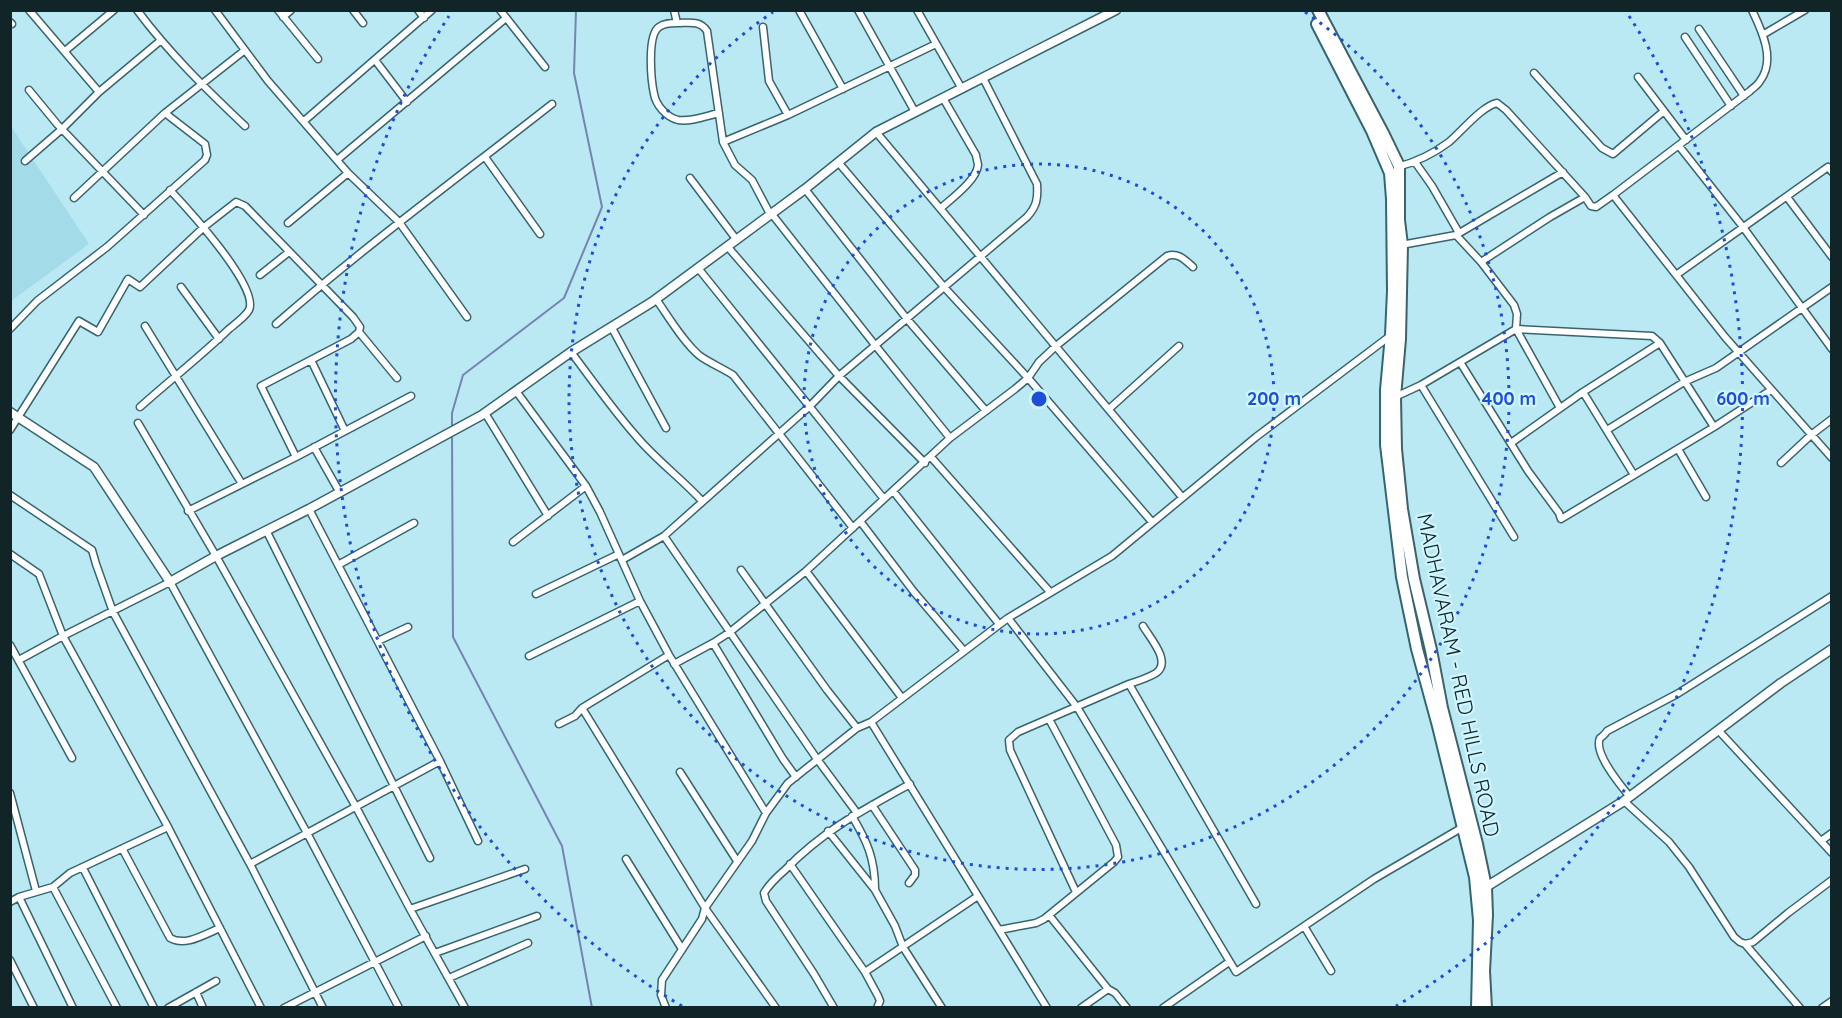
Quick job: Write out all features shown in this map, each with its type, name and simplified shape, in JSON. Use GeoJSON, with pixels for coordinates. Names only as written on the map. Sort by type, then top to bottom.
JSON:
{"type":"FeatureCollection","features":[{"type":"Feature","properties":{"kind":"main road","name":"MADHAVARAM - RED HILLS ROAD"},"geometry":{"type":"LineString","coordinates":[[1310,10],[1388,142],[1393,168],[1397,245],[1396,449],[1402,509],[1414,579],[1486,887],[1484,971],[1486,1008]]}},
{"type":"Feature","properties":{"kind":"main road","name":"MADHAVARAM - RED HILLS ROAD"},"geometry":{"type":"LineString","coordinates":[[1318,10],[1325,32]]}},
{"type":"Feature","properties":{"kind":"main road","name":"MADHAVARAM - RED HILLS ROAD"},"geometry":{"type":"LineString","coordinates":[[1396,336],[1386,390],[1386,445],[1402,577],[1417,649],[1475,877],[1479,920],[1477,1008]]}},
{"type":"Feature","properties":{"kind":"street"},"geometry":{"type":"LineString","coordinates":[[65,51],[114,10]]}},
{"type":"Feature","properties":{"kind":"street"},"geometry":{"type":"LineString","coordinates":[[137,10],[160,41],[245,126]]}},
{"type":"Feature","properties":{"kind":"street"},"geometry":{"type":"LineString","coordinates":[[215,10],[268,81],[348,173],[399,222],[467,317]]}},
{"type":"Feature","properties":{"kind":"street"},"geometry":{"type":"LineString","coordinates":[[278,10],[318,59]]}},
{"type":"Feature","properties":{"kind":"street"},"geometry":{"type":"LineString","coordinates":[[283,17],[291,10]]}},
{"type":"Feature","properties":{"kind":"street"},"geometry":{"type":"LineString","coordinates":[[353,10],[363,23]]}},
{"type":"Feature","properties":{"kind":"street"},"geometry":{"type":"LineString","coordinates":[[418,10],[423,18]]}},
{"type":"Feature","properties":{"kind":"street"},"geometry":{"type":"LineString","coordinates":[[304,121],[432,10]]}},
{"type":"Feature","properties":{"kind":"street"},"geometry":{"type":"LineString","coordinates":[[500,10],[545,67]]}},
{"type":"Feature","properties":{"kind":"street"},"geometry":{"type":"LineString","coordinates":[[674,10],[677,23]]}},
{"type":"Feature","properties":{"kind":"street"},"geometry":{"type":"LineString","coordinates":[[799,10],[843,88]]}},
{"type":"Feature","properties":{"kind":"street"},"geometry":{"type":"LineString","coordinates":[[858,10],[915,112]]}},
{"type":"Feature","properties":{"kind":"street"},"geometry":{"type":"LineString","coordinates":[[917,10],[962,88]]}},
{"type":"Feature","properties":{"kind":"street"},"geometry":{"type":"LineString","coordinates":[[19,660],[340,493],[483,413],[571,352],[656,299],[805,189],[876,132],[1116,10]]}},
{"type":"Feature","properties":{"kind":"street"},"geometry":{"type":"LineString","coordinates":[[1393,168],[1415,162],[1450,141],[1494,103],[1502,105],[1591,206],[1596,207],[1679,146],[1762,80],[1767,63],[1764,34],[1752,10]]}},
{"type":"Feature","properties":{"kind":"street"},"geometry":{"type":"LineString","coordinates":[[1764,34],[1805,10]]}},
{"type":"Feature","properties":{"kind":"street"},"geometry":{"type":"LineString","coordinates":[[32,11],[99,92]]}},
{"type":"Feature","properties":{"kind":"street"},"geometry":{"type":"LineString","coordinates":[[337,160],[506,18]]}},
{"type":"Feature","properties":{"kind":"street"},"geometry":{"type":"LineString","coordinates":[[719,113],[688,120],[676,120],[660,106],[654,94],[650,45],[658,27],[666,24],[698,22],[703,25],[707,32],[719,113],[723,142],[735,165],[752,180],[770,213],[950,438]]}},
{"type":"Feature","properties":{"kind":"street"},"geometry":{"type":"LineString","coordinates":[[763,27],[769,81],[788,115]]}},
{"type":"Feature","properties":{"kind":"street"},"geometry":{"type":"LineString","coordinates":[[1699,29],[1744,96]]}},
{"type":"Feature","properties":{"kind":"street"},"geometry":{"type":"LineString","coordinates":[[1684,37],[1731,106]]}},
{"type":"Feature","properties":{"kind":"street"},"geometry":{"type":"LineString","coordinates":[[25,161],[62,129],[99,92],[160,41]]}},
{"type":"Feature","properties":{"kind":"street"},"geometry":{"type":"LineString","coordinates":[[723,142],[788,115],[936,44]]}},
{"type":"Feature","properties":{"kind":"street"},"geometry":{"type":"LineString","coordinates":[[74,198],[165,113],[245,50]]}},
{"type":"Feature","properties":{"kind":"street"},"geometry":{"type":"LineString","coordinates":[[375,60],[407,102]]}},
{"type":"Feature","properties":{"kind":"street"},"geometry":{"type":"LineString","coordinates":[[1534,73],[1602,148],[1613,154],[1664,111]]}},
{"type":"Feature","properties":{"kind":"street"},"geometry":{"type":"LineString","coordinates":[[1638,77],[1686,140]]}},
{"type":"Feature","properties":{"kind":"street"},"geometry":{"type":"LineString","coordinates":[[536,594],[664,536],[810,406],[839,376],[1033,210],[1037,202],[1037,184],[983,78]]}},
{"type":"Feature","properties":{"kind":"street"},"geometry":{"type":"LineString","coordinates":[[29,90],[62,129],[144,215]]}},
{"type":"Feature","properties":{"kind":"street"},"geometry":{"type":"LineString","coordinates":[[941,208],[970,181],[976,173],[978,164],[976,155],[943,98]]}},
{"type":"Feature","properties":{"kind":"street"},"geometry":{"type":"LineString","coordinates":[[276,324],[399,222],[552,104]]}},
{"type":"Feature","properties":{"kind":"street"},"geometry":{"type":"LineString","coordinates":[[10,329],[37,301],[77,272],[205,160],[207,154],[205,144],[165,113]]}},
{"type":"Feature","properties":{"kind":"street"},"geometry":{"type":"LineString","coordinates":[[876,132],[1182,497]]}},
{"type":"Feature","properties":{"kind":"street"},"geometry":{"type":"LineString","coordinates":[[1679,146],[1743,227],[1832,349]]}},
{"type":"Feature","properties":{"kind":"street"},"geometry":{"type":"LineString","coordinates":[[485,157],[540,234]]}},
{"type":"Feature","properties":{"kind":"street"},"geometry":{"type":"LineString","coordinates":[[838,162],[944,287],[1028,378],[1152,522]]}},
{"type":"Feature","properties":{"kind":"street"},"geometry":{"type":"LineString","coordinates":[[1415,162],[1432,186],[1458,234],[1514,305],[1517,314],[1516,329],[1560,408]]}},
{"type":"Feature","properties":{"kind":"street"},"geometry":{"type":"LineString","coordinates":[[1676,275],[1828,167],[1832,172]]}},
{"type":"Feature","properties":{"kind":"street"},"geometry":{"type":"LineString","coordinates":[[1397,245],[1458,234],[1563,172]]}},
{"type":"Feature","properties":{"kind":"street"},"geometry":{"type":"LineString","coordinates":[[288,223],[348,173]]}},
{"type":"Feature","properties":{"kind":"street"},"geometry":{"type":"LineString","coordinates":[[690,178],[736,239]]}},
{"type":"Feature","properties":{"kind":"street"},"geometry":{"type":"LineString","coordinates":[[805,189],[907,319],[986,411]]}},
{"type":"Feature","properties":{"kind":"street"},"geometry":{"type":"LineString","coordinates":[[140,407],[249,310],[249,300],[243,281],[204,227],[170,190]]}},
{"type":"Feature","properties":{"kind":"street"},"geometry":{"type":"LineString","coordinates":[[1613,195],[1725,337],[1832,458]]}},
{"type":"Feature","properties":{"kind":"street"},"geometry":{"type":"LineString","coordinates":[[1481,262],[1585,197]]}},
{"type":"Feature","properties":{"kind":"street"},"geometry":{"type":"LineString","coordinates":[[1787,197],[1832,257]]}},
{"type":"Feature","properties":{"kind":"street"},"geometry":{"type":"LineString","coordinates":[[10,430],[15,414],[79,321],[98,332],[128,279],[140,287],[204,227],[232,204],[239,203],[322,284],[360,327],[359,332],[351,339],[261,386],[296,457]]}},
{"type":"Feature","properties":{"kind":"street"},"geometry":{"type":"LineString","coordinates":[[727,246],[839,376],[925,463]]}},
{"type":"Feature","properties":{"kind":"street"},"geometry":{"type":"LineString","coordinates":[[260,275],[289,252]]}},
{"type":"Feature","properties":{"kind":"street"},"geometry":{"type":"LineString","coordinates":[[674,664],[730,632],[806,571],[950,438],[1028,378],[1039,362],[1056,346],[1167,256],[1179,255],[1193,267]]}},
{"type":"Feature","properties":{"kind":"street"},"geometry":{"type":"LineString","coordinates":[[698,268],[884,499]]}},
{"type":"Feature","properties":{"kind":"street"},"geometry":{"type":"LineString","coordinates":[[181,287],[219,339]]}},
{"type":"Feature","properties":{"kind":"street"},"geometry":{"type":"LineString","coordinates":[[1607,430],[1684,381],[1716,368],[1832,287]]}},
{"type":"Feature","properties":{"kind":"street"},"geometry":{"type":"LineString","coordinates":[[656,299],[694,351],[733,375],[853,528]]}},
{"type":"Feature","properties":{"kind":"street"},"geometry":{"type":"LineString","coordinates":[[145,326],[242,484]]}},
{"type":"Feature","properties":{"kind":"street"},"geometry":{"type":"LineString","coordinates":[[612,328],[666,428]]}},
{"type":"Feature","properties":{"kind":"street"},"geometry":{"type":"LineString","coordinates":[[1395,397],[1421,385],[1516,329],[1652,336],[1660,343],[1714,427]]}},
{"type":"Feature","properties":{"kind":"street"},"geometry":{"type":"LineString","coordinates":[[359,332],[397,378]]}},
{"type":"Feature","properties":{"kind":"street"},"geometry":{"type":"LineString","coordinates":[[666,1008],[661,995],[662,980],[702,919],[705,908],[752,841],[766,813],[788,783],[857,728],[871,722],[999,624],[1112,556],[1256,437],[1396,336]]}},
{"type":"Feature","properties":{"kind":"street"},"geometry":{"type":"LineString","coordinates":[[1511,443],[1583,392],[1660,343]]}},
{"type":"Feature","properties":{"kind":"street"},"geometry":{"type":"LineString","coordinates":[[1109,409],[1179,346]]}},
{"type":"Feature","properties":{"kind":"street"},"geometry":{"type":"LineString","coordinates":[[571,352],[636,436],[702,501]]}},
{"type":"Feature","properties":{"kind":"street"},"geometry":{"type":"LineString","coordinates":[[311,360],[345,431]]}},
{"type":"Feature","properties":{"kind":"street"},"geometry":{"type":"LineString","coordinates":[[1460,362],[1561,519],[1678,450],[1771,390]]}},
{"type":"Feature","properties":{"kind":"street"},"geometry":{"type":"LineString","coordinates":[[1421,385],[1514,537]]}},
{"type":"Feature","properties":{"kind":"street"},"geometry":{"type":"LineString","coordinates":[[516,390],[586,486],[640,601],[669,655],[766,813]]}},
{"type":"Feature","properties":{"kind":"street"},"geometry":{"type":"LineString","coordinates":[[1583,392],[1634,475]]}},
{"type":"Feature","properties":{"kind":"street"},"geometry":{"type":"LineString","coordinates":[[188,511],[411,396]]}},
{"type":"Feature","properties":{"kind":"street"},"geometry":{"type":"LineString","coordinates":[[483,413],[548,516]]}},
{"type":"Feature","properties":{"kind":"street"},"geometry":{"type":"LineString","coordinates":[[15,414],[94,467],[170,582],[308,832],[399,1008]]}},
{"type":"Feature","properties":{"kind":"street"},"geometry":{"type":"LineString","coordinates":[[1781,463],[1832,419]]}},
{"type":"Feature","properties":{"kind":"street"},"geometry":{"type":"LineString","coordinates":[[138,423],[216,556],[357,807],[465,1008]]}},
{"type":"Feature","properties":{"kind":"street"},"geometry":{"type":"LineString","coordinates":[[314,447],[340,493]]}},
{"type":"Feature","properties":{"kind":"street"},"geometry":{"type":"LineString","coordinates":[[1678,450],[1706,497]]}},
{"type":"Feature","properties":{"kind":"street"},"geometry":{"type":"LineString","coordinates":[[932,457],[1050,592]]}},
{"type":"Feature","properties":{"kind":"street"},"geometry":{"type":"LineString","coordinates":[[513,542],[586,486]]}},
{"type":"Feature","properties":{"kind":"street"},"geometry":{"type":"LineString","coordinates":[[893,490],[999,624]]}},
{"type":"Feature","properties":{"kind":"street"},"geometry":{"type":"LineString","coordinates":[[10,495],[93,550],[113,612],[249,864],[323,1008]]}},
{"type":"Feature","properties":{"kind":"street"},"geometry":{"type":"LineString","coordinates":[[309,509],[440,761],[478,841]]}},
{"type":"Feature","properties":{"kind":"street"},"geometry":{"type":"LineString","coordinates":[[860,521],[914,592],[964,651]]}},
{"type":"Feature","properties":{"kind":"street"},"geometry":{"type":"LineString","coordinates":[[338,565],[414,523]]}},
{"type":"Feature","properties":{"kind":"street"},"geometry":{"type":"LineString","coordinates":[[266,530],[430,858]]}},
{"type":"Feature","properties":{"kind":"street"},"geometry":{"type":"LineString","coordinates":[[664,536],[855,814],[874,865],[875,890]]}},
{"type":"Feature","properties":{"kind":"street"},"geometry":{"type":"LineString","coordinates":[[10,554],[39,574],[63,636],[168,827],[261,1008]]}},
{"type":"Feature","properties":{"kind":"street"},"geometry":{"type":"LineString","coordinates":[[741,570],[857,728]]}},
{"type":"Feature","properties":{"kind":"street"},"geometry":{"type":"LineString","coordinates":[[806,571],[902,698]]}},
{"type":"Feature","properties":{"kind":"street"},"geometry":{"type":"LineString","coordinates":[[1800,1008],[1745,944],[1734,937],[1689,867],[1669,842],[1627,799],[1602,754],[1599,744],[1600,738],[1607,732],[1677,694],[1832,596]]}},
{"type":"Feature","properties":{"kind":"street"},"geometry":{"type":"LineString","coordinates":[[529,656],[640,601]]}},
{"type":"Feature","properties":{"kind":"street"},"geometry":{"type":"LineString","coordinates":[[1008,618],[1077,707],[1236,972],[1374,879],[1463,827]]}},
{"type":"Feature","properties":{"kind":"street"},"geometry":{"type":"LineString","coordinates":[[1076,892],[1008,744],[1009,740],[1018,732],[1155,674],[1162,664],[1160,654],[1143,626]]}},
{"type":"Feature","properties":{"kind":"street"},"geometry":{"type":"LineString","coordinates":[[378,641],[408,627]]}},
{"type":"Feature","properties":{"kind":"street"},"geometry":{"type":"LineString","coordinates":[[713,643],[796,777]]}},
{"type":"Feature","properties":{"kind":"street"},"geometry":{"type":"LineString","coordinates":[[10,645],[72,758]]}},
{"type":"Feature","properties":{"kind":"street"},"geometry":{"type":"LineString","coordinates":[[1486,887],[1627,799],[1781,683],[1832,649]]}},
{"type":"Feature","properties":{"kind":"street"},"geometry":{"type":"LineString","coordinates":[[559,724],[669,655]]}},
{"type":"Feature","properties":{"kind":"street"},"geometry":{"type":"LineString","coordinates":[[1129,684],[1256,904]]}},
{"type":"Feature","properties":{"kind":"street"},"geometry":{"type":"LineString","coordinates":[[582,708],[705,908],[776,1008]]}},
{"type":"Feature","properties":{"kind":"street"},"geometry":{"type":"LineString","coordinates":[[999,930],[1036,923],[1049,915],[1118,857],[1116,845],[1049,719]]}},
{"type":"Feature","properties":{"kind":"street"},"geometry":{"type":"LineString","coordinates":[[871,722],[1047,1008]]}},
{"type":"Feature","properties":{"kind":"street"},"geometry":{"type":"LineString","coordinates":[[1718,730],[1832,853]]}},
{"type":"Feature","properties":{"kind":"street"},"geometry":{"type":"LineString","coordinates":[[249,864],[440,761]]}},
{"type":"Feature","properties":{"kind":"street"},"geometry":{"type":"LineString","coordinates":[[680,772],[737,861]]}},
{"type":"Feature","properties":{"kind":"street"},"geometry":{"type":"LineString","coordinates":[[834,1008],[764,898],[764,893],[766,888],[790,864],[828,831],[910,784]]}},
{"type":"Feature","properties":{"kind":"street"},"geometry":{"type":"LineString","coordinates":[[10,793],[36,891]]}},
{"type":"Feature","properties":{"kind":"street"},"geometry":{"type":"LineString","coordinates":[[872,805],[915,870],[915,875],[909,883]]}},
{"type":"Feature","properties":{"kind":"street"},"geometry":{"type":"LineString","coordinates":[[10,902],[52,886],[70,873],[168,827]]}},
{"type":"Feature","properties":{"kind":"street"},"geometry":{"type":"LineString","coordinates":[[828,831],[875,890],[895,926],[903,947],[942,1008]]}},
{"type":"Feature","properties":{"kind":"street"},"geometry":{"type":"LineString","coordinates":[[1821,842],[1832,833]]}},
{"type":"Feature","properties":{"kind":"street"},"geometry":{"type":"LineString","coordinates":[[123,850],[170,938],[184,942],[220,928]]}},
{"type":"Feature","properties":{"kind":"street"},"geometry":{"type":"LineString","coordinates":[[626,859],[682,949]]}},
{"type":"Feature","properties":{"kind":"street"},"geometry":{"type":"LineString","coordinates":[[790,864],[865,972],[880,1001],[877,1008]]}},
{"type":"Feature","properties":{"kind":"street"},"geometry":{"type":"LineString","coordinates":[[83,868],[154,1008]]}},
{"type":"Feature","properties":{"kind":"street"},"geometry":{"type":"LineString","coordinates":[[410,909],[525,869]]}},
{"type":"Feature","properties":{"kind":"street"},"geometry":{"type":"LineString","coordinates":[[1745,944],[1754,942],[1832,880]]}},
{"type":"Feature","properties":{"kind":"street"},"geometry":{"type":"LineString","coordinates":[[52,886],[117,1008]]}},
{"type":"Feature","properties":{"kind":"street"},"geometry":{"type":"LineString","coordinates":[[865,972],[978,896]]}},
{"type":"Feature","properties":{"kind":"street"},"geometry":{"type":"LineString","coordinates":[[19,897],[73,1008]]}},
{"type":"Feature","properties":{"kind":"street"},"geometry":{"type":"LineString","coordinates":[[1049,915],[1108,989],[1115,993],[1127,1008]]}},
{"type":"Feature","properties":{"kind":"street"},"geometry":{"type":"LineString","coordinates":[[435,953],[537,916]]}},
{"type":"Feature","properties":{"kind":"street"},"geometry":{"type":"LineString","coordinates":[[1304,926],[1331,971]]}},
{"type":"Feature","properties":{"kind":"street"},"geometry":{"type":"LineString","coordinates":[[284,1008],[426,936]]}},
{"type":"Feature","properties":{"kind":"street"},"geometry":{"type":"LineString","coordinates":[[449,978],[528,943]]}},
{"type":"Feature","properties":{"kind":"street"},"geometry":{"type":"LineString","coordinates":[[10,960],[34,1008]]}},
{"type":"Feature","properties":{"kind":"street"},"geometry":{"type":"LineString","coordinates":[[1163,1008],[1229,962]]}},
{"type":"Feature","properties":{"kind":"street"},"geometry":{"type":"LineString","coordinates":[[168,1008],[216,981]]}},
{"type":"Feature","properties":{"kind":"street"},"geometry":{"type":"LineString","coordinates":[[1081,1008],[1108,989]]}},
{"type":"Feature","properties":{"kind":"street"},"geometry":{"type":"LineString","coordinates":[[196,992],[203,1008]]}},
{"type":"Feature","properties":{"kind":"street"},"geometry":{"type":"LineString","coordinates":[[1822,1008],[1832,1000]]}},
{"type":"Feature","properties":{"kind":"shaded area"},"geometry":{"type":"Polygon","coordinates":[[[10,125],[89,244],[11,301],[10,301],[10,125]]]}},
{"type":"Feature","properties":{"kind":"waterway"},"geometry":{"type":"LineString","coordinates":[[452,428],[452,413],[463,375],[564,298],[602,207],[574,73],[576,10]]}},
{"type":"Feature","properties":{"kind":"waterway"},"geometry":{"type":"LineString","coordinates":[[452,434],[453,637],[562,846],[592,1008]]}}]}
